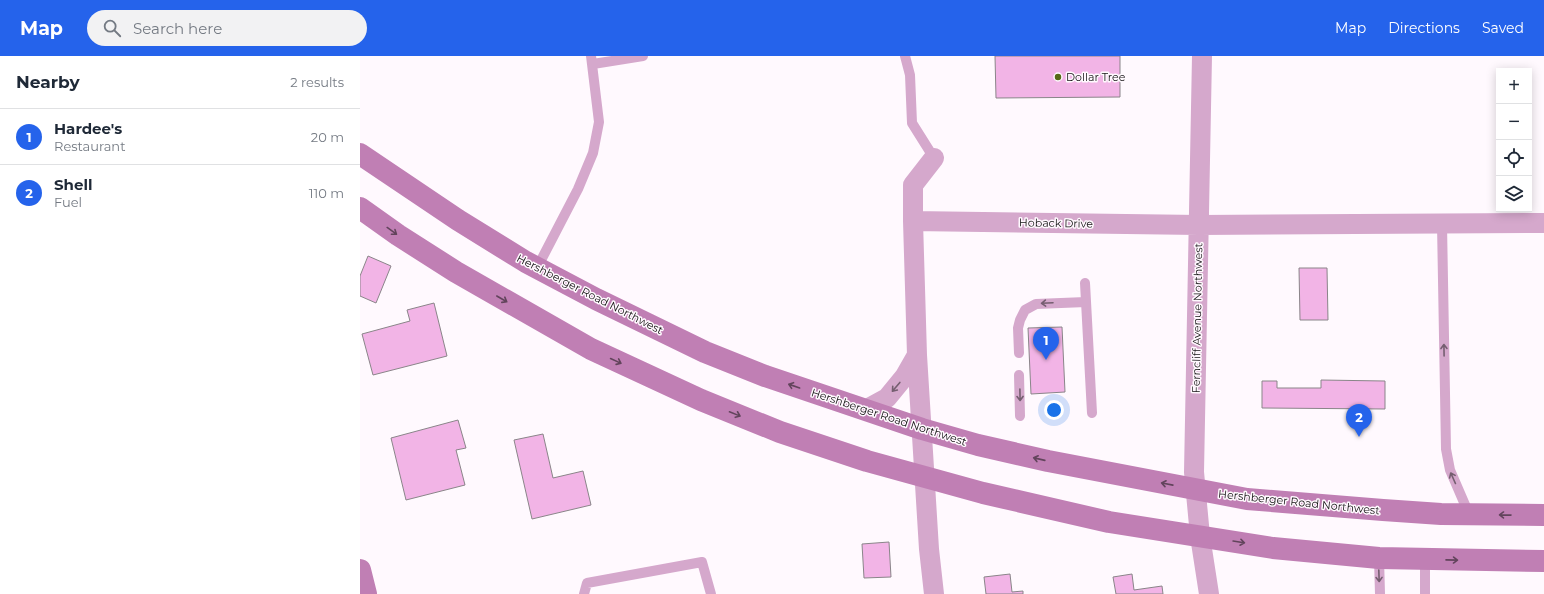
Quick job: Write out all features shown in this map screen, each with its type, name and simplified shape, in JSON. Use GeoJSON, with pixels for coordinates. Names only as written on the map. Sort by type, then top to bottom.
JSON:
{"type":"FeatureCollection","features":[{"type":"Feature","properties":{"kind":"main road","name":"Hershberger Road Northwest"},"geometry":{"type":"LineString","coordinates":[[360,154],[458,220],[537,268],[596,299],[705,352],[765,376],[922,429],[978,445],[1048,461],[1195,490],[1254,499],[1382,510],[1469,514],[1544,515]]}},
{"type":"Feature","properties":{"kind":"main road"},"geometry":{"type":"LineString","coordinates":[[365,213],[456,272],[591,349],[701,400],[780,432],[867,461],[984,493],[1109,522],[1273,548],[1378,558],[1544,561]]}},
{"type":"Feature","properties":{"kind":"main road"},"geometry":{"type":"LineString","coordinates":[[360,570],[366,594]]}},
{"type":"Feature","properties":{"kind":"street","name":"Ferncliff Avenue Northwest"},"geometry":{"type":"LineString","coordinates":[[1202,56],[1194,465],[1200,536],[1208,587]]}},
{"type":"Feature","properties":{"kind":"street"},"geometry":{"type":"LineString","coordinates":[[934,158],[913,184],[917,354],[929,549],[934,594]]}},
{"type":"Feature","properties":{"kind":"street","name":"Hoback Drive"},"geometry":{"type":"LineString","coordinates":[[913,221],[1199,225],[1544,223]]}},
{"type":"Feature","properties":{"kind":"street"},"geometry":{"type":"LineString","coordinates":[[864,410],[887,398],[905,376],[917,354]]}},
{"type":"Feature","properties":{"kind":"lane"},"geometry":{"type":"LineString","coordinates":[[537,268],[578,189],[593,153],[599,122],[592,60],[644,56]]}},
{"type":"Feature","properties":{"kind":"lane"},"geometry":{"type":"LineString","coordinates":[[905,56],[910,74],[912,123],[934,158]]}},
{"type":"Feature","properties":{"kind":"lane"},"geometry":{"type":"LineString","coordinates":[[1442,224],[1446,449],[1450,470],[1469,514]]}},
{"type":"Feature","properties":{"kind":"lane"},"geometry":{"type":"LineString","coordinates":[[1086,283],[1092,413]]}},
{"type":"Feature","properties":{"kind":"lane"},"geometry":{"type":"LineString","coordinates":[[1019,353],[1018,328],[1025,310],[1036,304],[1086,302]]}},
{"type":"Feature","properties":{"kind":"lane"},"geometry":{"type":"LineString","coordinates":[[1019,375],[1020,416]]}},
{"type":"Feature","properties":{"kind":"lane"},"geometry":{"type":"LineString","coordinates":[[1378,558],[1380,594]]}},
{"type":"Feature","properties":{"kind":"lane"},"geometry":{"type":"LineString","coordinates":[[1425,560],[1425,594]]}},
{"type":"Feature","properties":{"kind":"lane"},"geometry":{"type":"LineString","coordinates":[[584,594],[587,583],[702,562],[711,594]]}},
{"type":"Feature","properties":{"kind":"building","name":"Dollar Tree"},"geometry":{"type":"Polygon","coordinates":[[[995,56],[1120,56],[1120,97],[996,98],[995,56]]]}},
{"type":"Feature","properties":{"kind":"building"},"geometry":{"type":"Polygon","coordinates":[[[368,256],[391,266],[376,303],[360,296],[360,276],[368,256]]]}},
{"type":"Feature","properties":{"kind":"building"},"geometry":{"type":"Polygon","coordinates":[[[1299,268],[1327,268],[1328,320],[1300,320],[1299,268]]]}},
{"type":"Feature","properties":{"kind":"building"},"geometry":{"type":"Polygon","coordinates":[[[434,303],[447,356],[373,375],[362,334],[410,321],[407,310],[434,303]]]}},
{"type":"Feature","properties":{"kind":"building"},"geometry":{"type":"Polygon","coordinates":[[[1062,327],[1065,392],[1031,394],[1028,328],[1062,327]]]}},
{"type":"Feature","properties":{"kind":"building"},"geometry":{"type":"Polygon","coordinates":[[[1321,380],[1385,381],[1385,409],[1262,408],[1262,381],[1277,381],[1277,388],[1321,388],[1321,380]]]}},
{"type":"Feature","properties":{"kind":"building"},"geometry":{"type":"Polygon","coordinates":[[[458,420],[466,448],[456,450],[465,485],[406,500],[391,438],[458,420]]]}},
{"type":"Feature","properties":{"kind":"building"},"geometry":{"type":"Polygon","coordinates":[[[543,434],[553,478],[583,471],[591,505],[532,519],[514,440],[543,434]]]}},
{"type":"Feature","properties":{"kind":"building"},"geometry":{"type":"Polygon","coordinates":[[[889,542],[891,577],[864,578],[862,544],[889,542]]]}},
{"type":"Feature","properties":{"kind":"building"},"geometry":{"type":"Polygon","coordinates":[[[1010,574],[1012,592],[1023,591],[1023,594],[986,594],[984,577],[1010,574]]]}},
{"type":"Feature","properties":{"kind":"building"},"geometry":{"type":"Polygon","coordinates":[[[1132,574],[1134,590],[1162,586],[1163,594],[1116,594],[1113,577],[1132,574]]]}},
{"type":"Feature","properties":{"kind":"place","name":"Dollar Tree"},"geometry":{"type":"Point","coordinates":[1058,77]}},
{"type":"Feature","properties":{"kind":"place","name":"Hardee's"},"geometry":{"type":"Point","coordinates":[1046,360]}},
{"type":"Feature","properties":{"kind":"place","name":"Shell"},"geometry":{"type":"Point","coordinates":[1359,437]}}]}
